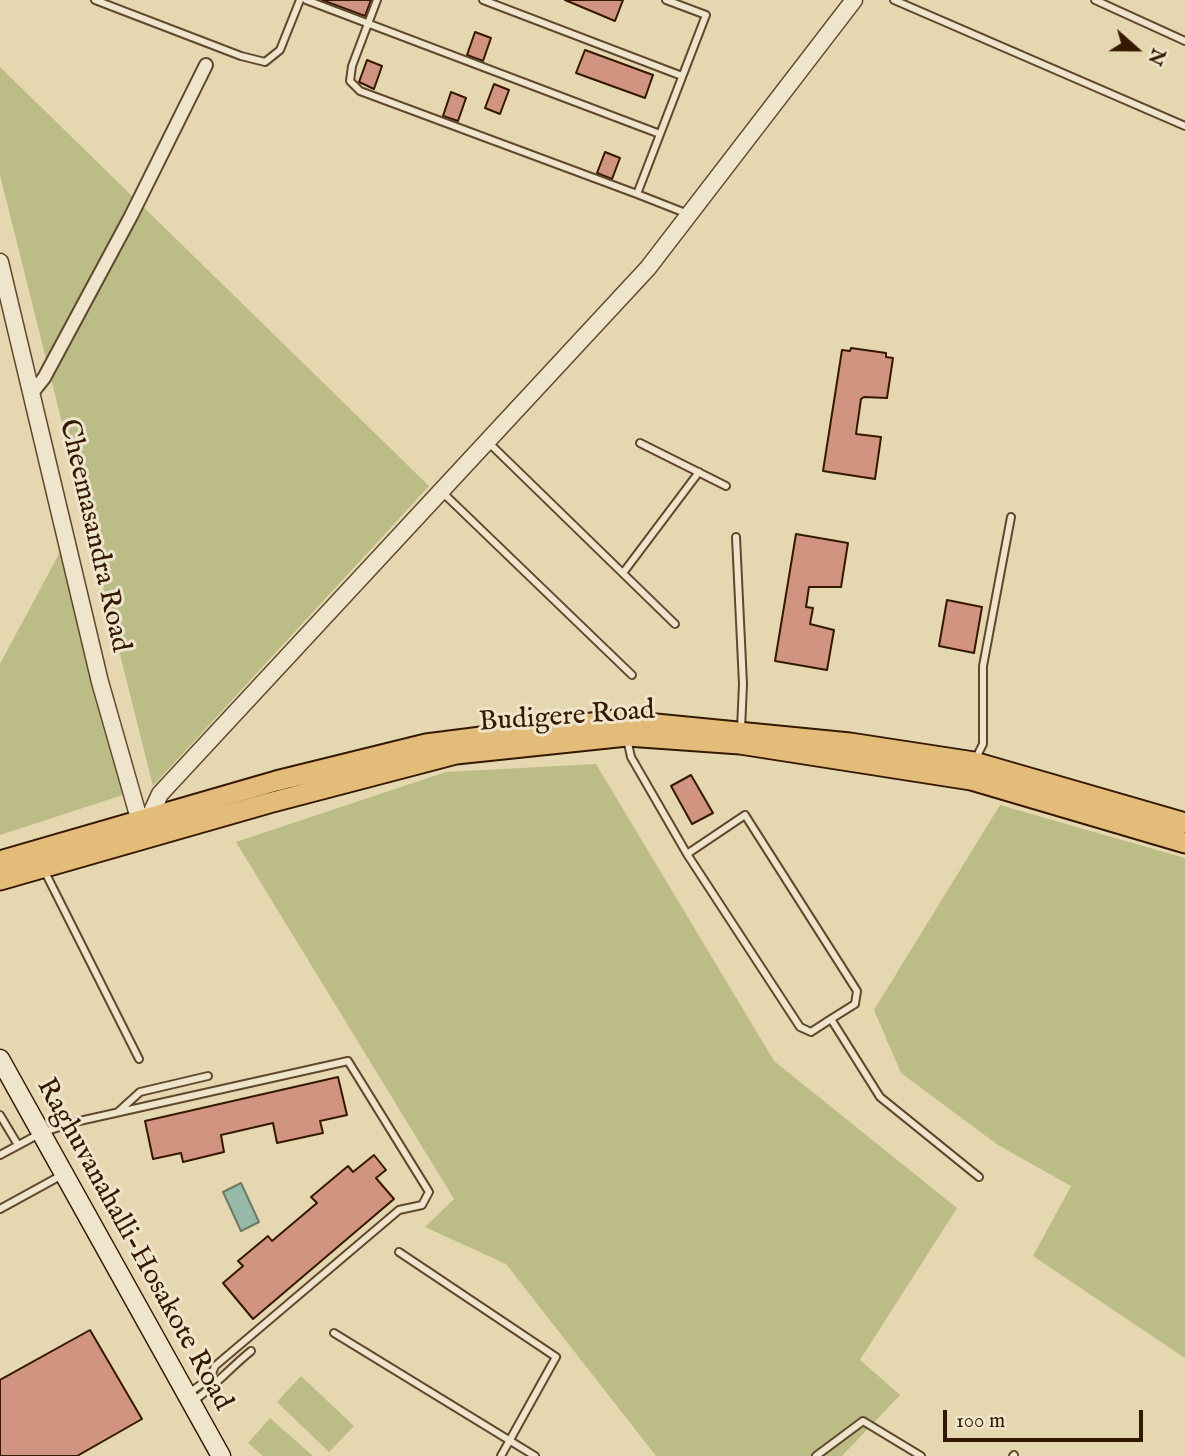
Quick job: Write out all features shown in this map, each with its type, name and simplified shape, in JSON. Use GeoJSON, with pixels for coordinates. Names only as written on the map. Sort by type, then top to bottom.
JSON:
{"type":"FeatureCollection","features":[{"type":"Feature","properties":{"kind":"main road","name":"Budigere Road"},"geometry":{"type":"LineString","coordinates":[[0,880],[43,869],[148,825],[276,781],[461,737],[615,720],[741,731],[974,762],[1185,823]]}},
{"type":"Feature","properties":{"kind":"main road","name":"Budigere Road"},"geometry":{"type":"LineString","coordinates":[[0,861],[456,754],[627,736],[740,744],[971,780],[1185,843]]}},
{"type":"Feature","properties":{"kind":"main road","name":"Raghuvanahalli-Hosakote Road"},"geometry":{"type":"LineString","coordinates":[[0,1059],[221,1456]]}},
{"type":"Feature","properties":{"kind":"street"},"geometry":{"type":"LineString","coordinates":[[148,825],[159,794],[439,490],[588,335],[691,215],[854,0]]}},
{"type":"Feature","properties":{"kind":"street"},"geometry":{"type":"LineString","coordinates":[[32,393],[44,378],[131,216],[206,65]]}},
{"type":"Feature","properties":{"kind":"street","name":"Cheemasandra Road"},"geometry":{"type":"LineString","coordinates":[[0,262],[100,682],[148,825]]}},
{"type":"Feature","properties":{"kind":"lane"},"geometry":{"type":"LineString","coordinates":[[95,0],[241,56],[265,62],[280,50],[300,0]]}},
{"type":"Feature","properties":{"kind":"lane"},"geometry":{"type":"LineString","coordinates":[[306,0],[660,134]]}},
{"type":"Feature","properties":{"kind":"lane"},"geometry":{"type":"LineString","coordinates":[[377,0],[352,66],[350,82],[360,91],[691,215]]}},
{"type":"Feature","properties":{"kind":"lane"},"geometry":{"type":"LineString","coordinates":[[483,0],[682,76]]}},
{"type":"Feature","properties":{"kind":"lane"},"geometry":{"type":"LineString","coordinates":[[637,194],[706,15],[666,0]]}},
{"type":"Feature","properties":{"kind":"lane"},"geometry":{"type":"LineString","coordinates":[[894,0],[1185,126]]}},
{"type":"Feature","properties":{"kind":"lane"},"geometry":{"type":"LineString","coordinates":[[1095,0],[1185,41]]}},
{"type":"Feature","properties":{"kind":"lane"},"geometry":{"type":"LineString","coordinates":[[486,440],[675,624]]}},
{"type":"Feature","properties":{"kind":"lane"},"geometry":{"type":"LineString","coordinates":[[640,443],[726,486]]}},
{"type":"Feature","properties":{"kind":"lane"},"geometry":{"type":"LineString","coordinates":[[623,573],[699,472]]}},
{"type":"Feature","properties":{"kind":"lane"},"geometry":{"type":"LineString","coordinates":[[439,490],[632,675]]}},
{"type":"Feature","properties":{"kind":"lane"},"geometry":{"type":"LineString","coordinates":[[974,762],[984,744],[983,666],[1011,517]]}},
{"type":"Feature","properties":{"kind":"lane"},"geometry":{"type":"LineString","coordinates":[[736,537],[743,684],[741,731]]}},
{"type":"Feature","properties":{"kind":"lane"},"geometry":{"type":"LineString","coordinates":[[627,736],[631,757],[687,854],[800,1027],[811,1032],[855,1004],[857,991],[745,815],[687,854]]}},
{"type":"Feature","properties":{"kind":"lane"},"geometry":{"type":"LineString","coordinates":[[43,869],[139,1059]]}},
{"type":"Feature","properties":{"kind":"lane"},"geometry":{"type":"LineString","coordinates":[[831,1019],[880,1097],[979,1177]]}},
{"type":"Feature","properties":{"kind":"lane"},"geometry":{"type":"LineString","coordinates":[[0,1155],[41,1133],[116,1113],[348,1061],[429,1192],[422,1205],[399,1210],[215,1366],[210,1378],[189,1399]]}},
{"type":"Feature","properties":{"kind":"lane"},"geometry":{"type":"LineString","coordinates":[[116,1113],[140,1092],[208,1076]]}},
{"type":"Feature","properties":{"kind":"lane"},"geometry":{"type":"LineString","coordinates":[[0,1115],[18,1145]]}},
{"type":"Feature","properties":{"kind":"lane"},"geometry":{"type":"LineString","coordinates":[[0,1209],[64,1174]]}},
{"type":"Feature","properties":{"kind":"lane"},"geometry":{"type":"LineString","coordinates":[[399,1252],[556,1357],[500,1456]]}},
{"type":"Feature","properties":{"kind":"lane"},"geometry":{"type":"LineString","coordinates":[[334,1333],[535,1456]]}},
{"type":"Feature","properties":{"kind":"lane"},"geometry":{"type":"LineString","coordinates":[[189,1399],[214,1386],[220,1377],[251,1350]]}},
{"type":"Feature","properties":{"kind":"lane"},"geometry":{"type":"LineString","coordinates":[[816,1456],[863,1421],[921,1456]]}},
{"type":"Feature","properties":{"kind":"green space"},"geometry":{"type":"Polygon","coordinates":[[[0,67],[429,486],[153,786],[0,175],[0,67]]]}},
{"type":"Feature","properties":{"kind":"green space"},"geometry":{"type":"Polygon","coordinates":[[[60,552],[123,795],[0,835],[0,664],[60,552]]]}},
{"type":"Feature","properties":{"kind":"green space"},"geometry":{"type":"Polygon","coordinates":[[[596,764],[774,1061],[957,1208],[860,1360],[900,1395],[842,1456],[656,1456],[506,1264],[425,1227],[454,1199],[236,842],[446,772],[596,764]]]}},
{"type":"Feature","properties":{"kind":"green space"},"geometry":{"type":"Polygon","coordinates":[[[1000,805],[1185,858],[1185,1358],[1033,1256],[1071,1186],[998,1145],[901,1073],[874,1010],[1000,805]]]}},
{"type":"Feature","properties":{"kind":"green space"},"geometry":{"type":"Polygon","coordinates":[[[301,1376],[354,1426],[329,1452],[277,1402],[301,1376]]]}},
{"type":"Feature","properties":{"kind":"green space"},"geometry":{"type":"Polygon","coordinates":[[[270,1418],[313,1456],[263,1456],[248,1443],[270,1418]]]}},
{"type":"Feature","properties":{"kind":"shaded area"},"geometry":{"type":"Polygon","coordinates":[[[241,1183],[259,1222],[241,1231],[223,1192],[241,1183]]]}},
{"type":"Feature","properties":{"kind":"building"},"geometry":{"type":"Polygon","coordinates":[[[322,0],[371,0],[365,16],[322,0]]]}},
{"type":"Feature","properties":{"kind":"building"},"geometry":{"type":"Polygon","coordinates":[[[565,0],[623,0],[615,21],[565,0]]]}},
{"type":"Feature","properties":{"kind":"building"},"geometry":{"type":"Polygon","coordinates":[[[475,32],[491,38],[483,61],[467,55],[475,32]]]}},
{"type":"Feature","properties":{"kind":"building"},"geometry":{"type":"Polygon","coordinates":[[[585,50],[653,75],[645,98],[576,73],[585,50]]]}},
{"type":"Feature","properties":{"kind":"building"},"geometry":{"type":"Polygon","coordinates":[[[367,60],[382,66],[374,89],[359,82],[367,60]]]}},
{"type":"Feature","properties":{"kind":"building"},"geometry":{"type":"Polygon","coordinates":[[[494,84],[509,90],[500,114],[485,108],[494,84]]]}},
{"type":"Feature","properties":{"kind":"building"},"geometry":{"type":"Polygon","coordinates":[[[451,92],[466,98],[458,121],[443,116],[451,92]]]}},
{"type":"Feature","properties":{"kind":"building"},"geometry":{"type":"Polygon","coordinates":[[[605,152],[620,158],[612,179],[597,173],[605,152]]]}},
{"type":"Feature","properties":{"kind":"building"},"geometry":{"type":"Polygon","coordinates":[[[851,348],[886,353],[886,357],[893,358],[887,398],[861,399],[856,434],[881,437],[875,479],[823,471],[842,350],[850,351],[851,348]]]}},
{"type":"Feature","properties":{"kind":"building"},"geometry":{"type":"Polygon","coordinates":[[[796,534],[848,543],[841,587],[809,587],[806,607],[813,608],[810,624],[834,630],[827,670],[775,661],[796,534]]]}},
{"type":"Feature","properties":{"kind":"building"},"geometry":{"type":"Polygon","coordinates":[[[947,600],[982,607],[974,653],[939,646],[947,600]]]}},
{"type":"Feature","properties":{"kind":"building"},"geometry":{"type":"Polygon","coordinates":[[[691,775],[713,813],[692,824],[671,786],[691,775]]]}},
{"type":"Feature","properties":{"kind":"building"},"geometry":{"type":"Polygon","coordinates":[[[338,1077],[347,1115],[320,1121],[323,1133],[277,1143],[273,1123],[221,1135],[224,1152],[183,1162],[181,1153],[153,1159],[145,1121],[338,1077]]]}},
{"type":"Feature","properties":{"kind":"building"},"geometry":{"type":"Polygon","coordinates":[[[374,1155],[386,1170],[376,1178],[394,1199],[253,1319],[223,1283],[243,1266],[238,1261],[268,1236],[272,1241],[317,1203],[311,1197],[348,1166],[353,1172],[374,1155]]]}},
{"type":"Feature","properties":{"kind":"building"},"geometry":{"type":"Polygon","coordinates":[[[90,1330],[142,1419],[77,1456],[0,1456],[0,1380],[90,1330]]]}}]}
